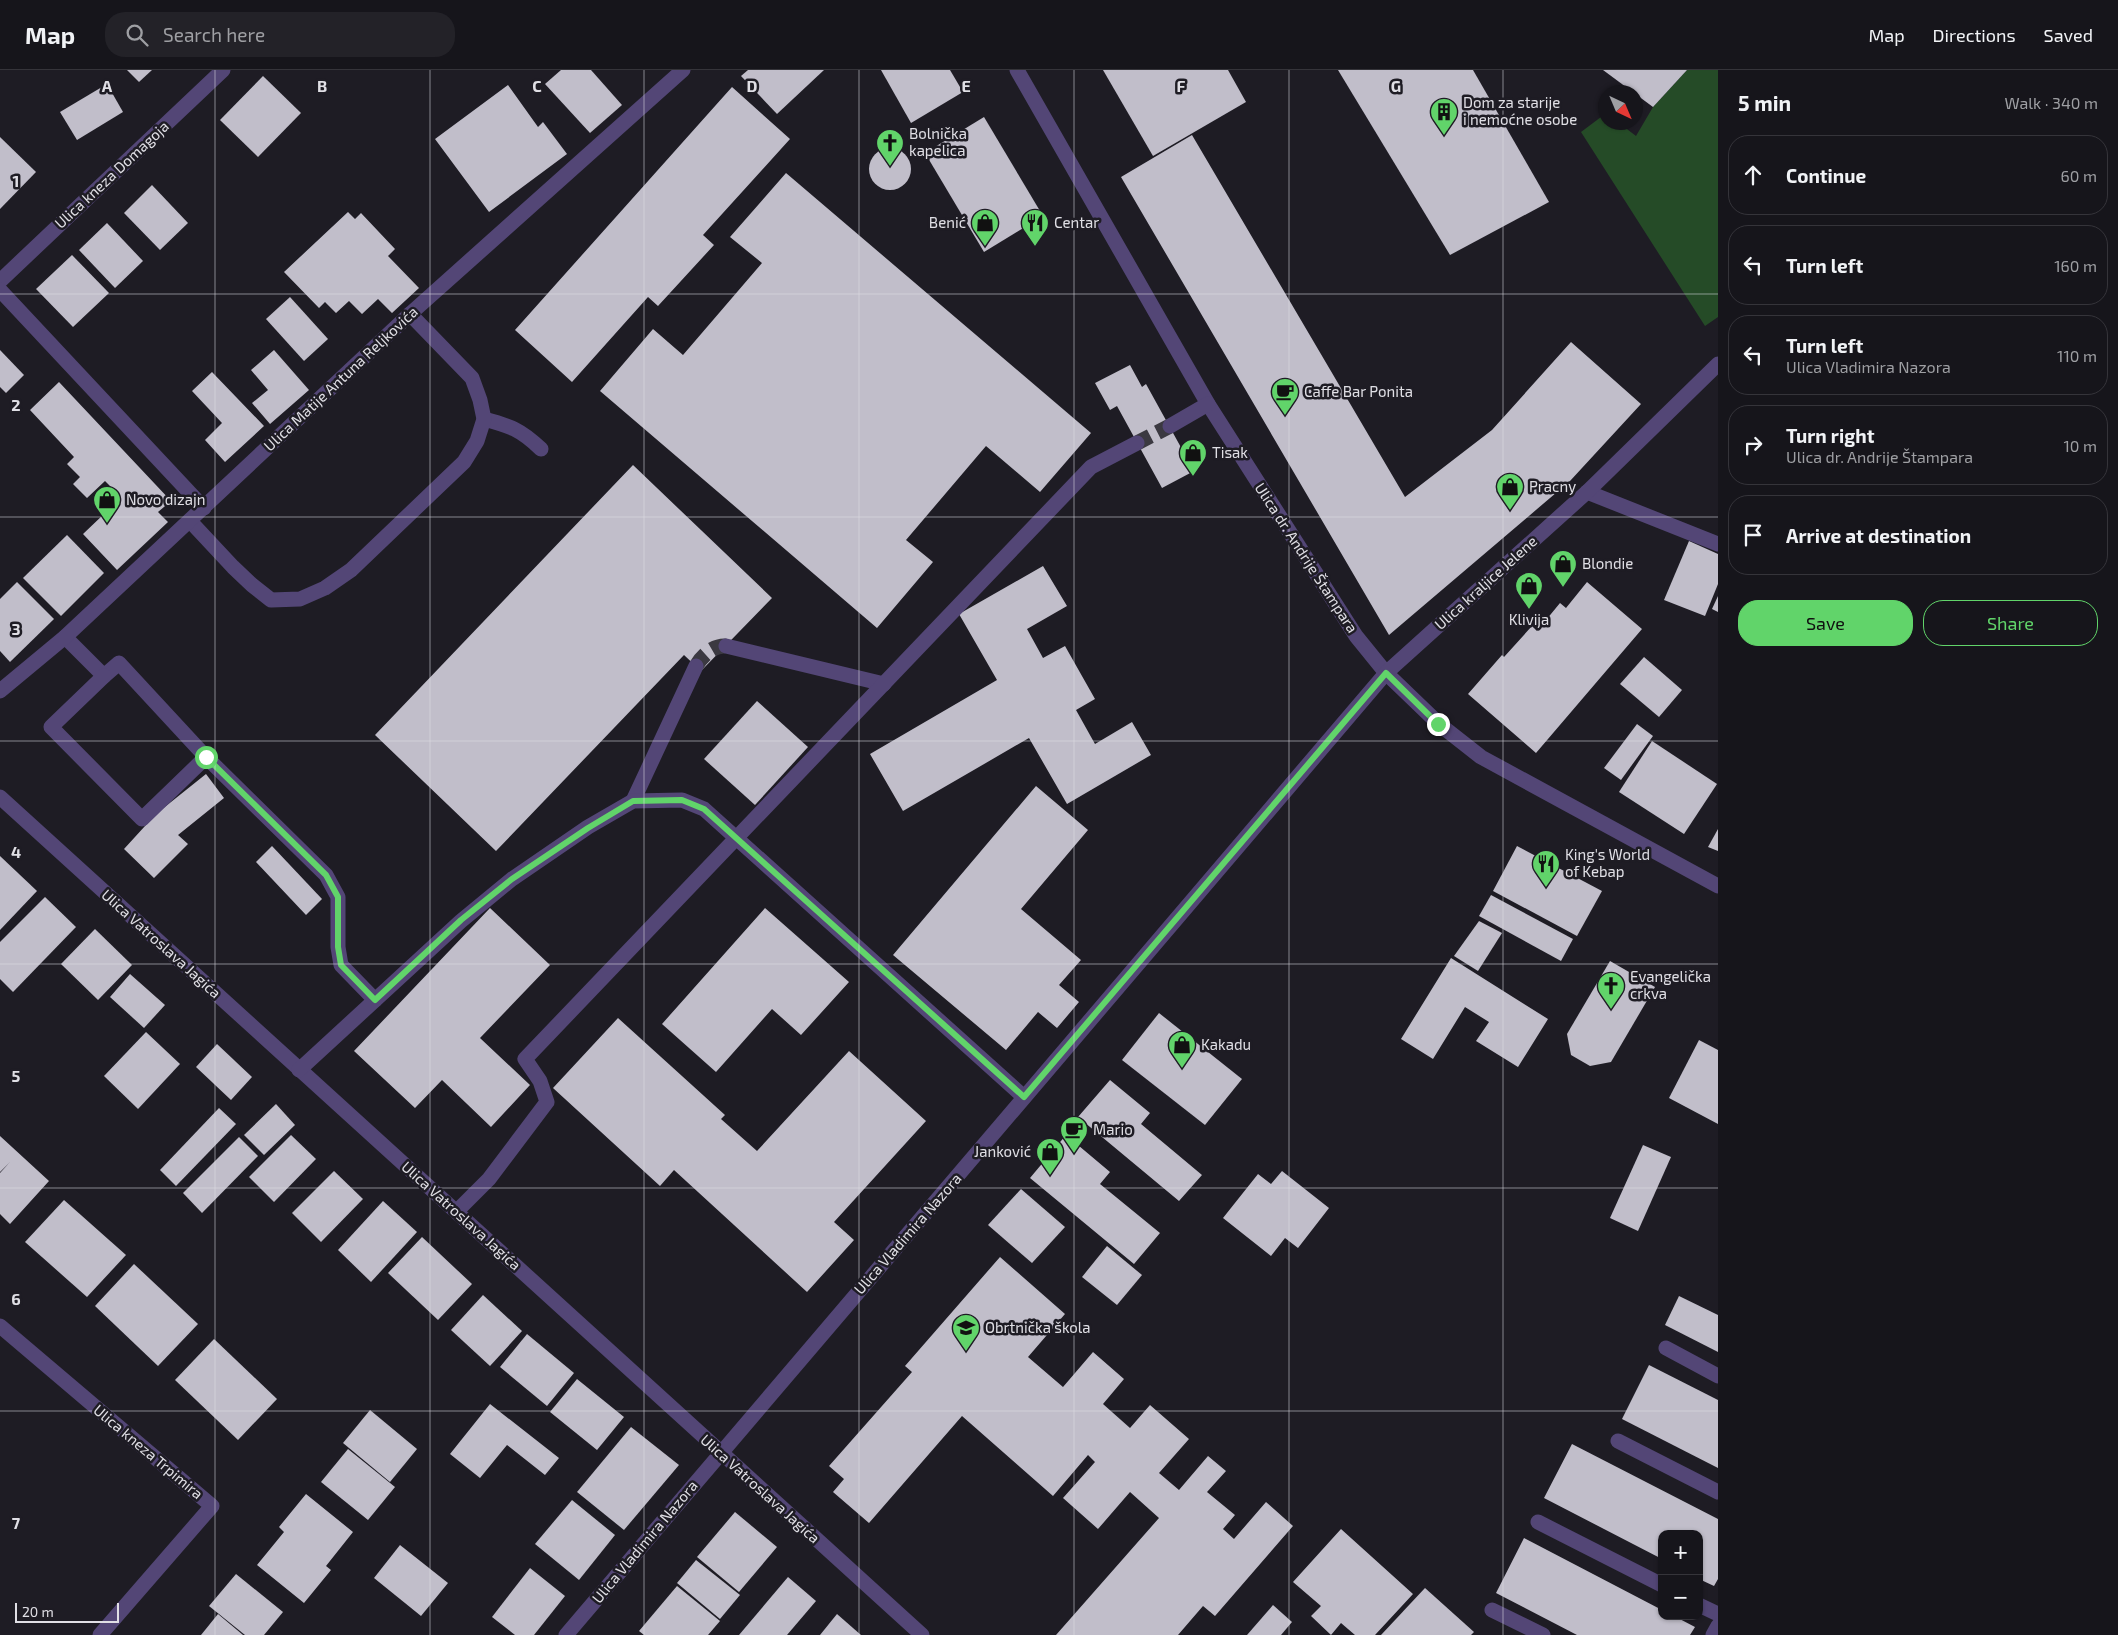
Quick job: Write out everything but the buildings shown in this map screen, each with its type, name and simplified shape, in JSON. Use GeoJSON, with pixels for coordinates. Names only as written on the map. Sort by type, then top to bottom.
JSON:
{"type":"FeatureCollection","features":[{"type":"Feature","properties":{"kind":"street","name":"Ulica kneza Domagoja"},"geometry":{"type":"LineString","coordinates":[[0,280],[224,70]]}},
{"type":"Feature","properties":{"kind":"street","name":"Ulica Matije Antuna Reljkovića"},"geometry":{"type":"LineString","coordinates":[[0,691],[65,638],[410,314],[683,70]]}},
{"type":"Feature","properties":{"kind":"street","name":"Ulica dr. Andrije Štampara"},"geometry":{"type":"LineString","coordinates":[[1018,70],[1208,404],[1356,636],[1386,673],[1438,724],[1481,757],[1718,886]]}},
{"type":"Feature","properties":{"kind":"street"},"geometry":{"type":"LineString","coordinates":[[0,290],[204,508]]}},
{"type":"Feature","properties":{"kind":"street"},"geometry":{"type":"LineString","coordinates":[[190,520],[245,579],[271,600],[300,599],[325,588],[351,570],[464,462],[477,441],[484,419],[472,378],[410,314]]}},
{"type":"Feature","properties":{"kind":"street","name":"Ulica kraljice Jelene"},"geometry":{"type":"LineString","coordinates":[[1386,673],[1586,492],[1718,364]]}},
{"type":"Feature","properties":{"kind":"street"},"geometry":{"type":"LineString","coordinates":[[1170,426],[1208,404]]}},
{"type":"Feature","properties":{"kind":"street"},"geometry":{"type":"LineString","coordinates":[[484,419],[511,426],[527,436],[541,449]]}},
{"type":"Feature","properties":{"kind":"street"},"geometry":{"type":"LineString","coordinates":[[457,1211],[489,1179],[547,1102],[540,1081],[525,1059],[1091,467],[1137,443]]}},
{"type":"Feature","properties":{"kind":"street"},"geometry":{"type":"LineString","coordinates":[[1586,492],[1718,544]]}},
{"type":"Feature","properties":{"kind":"street"},"geometry":{"type":"LineString","coordinates":[[65,638],[104,676]]}},
{"type":"Feature","properties":{"kind":"street"},"geometry":{"type":"LineString","coordinates":[[726,646],[884,684]]}},
{"type":"Feature","properties":{"kind":"street"},"geometry":{"type":"LineString","coordinates":[[206,757],[142,819],[51,727],[118,663],[206,757],[326,875],[338,897],[338,947],[341,965],[375,1000]]}},
{"type":"Feature","properties":{"kind":"street"},"geometry":{"type":"LineString","coordinates":[[633,801],[696,666]]}},
{"type":"Feature","properties":{"kind":"street","name":"Ulica Vladimira Nazora"},"geometry":{"type":"LineString","coordinates":[[566,1635],[1386,673]]}},
{"type":"Feature","properties":{"kind":"street","name":"Ulica Vatroslava Jagića"},"geometry":{"type":"LineString","coordinates":[[0,797],[922,1635]]}},
{"type":"Feature","properties":{"kind":"street"},"geometry":{"type":"LineString","coordinates":[[299,1070],[461,920],[512,879],[588,828],[633,801],[682,800],[704,809],[1024,1097]]}},
{"type":"Feature","properties":{"kind":"street","name":"Ulica kneza Trpimira"},"geometry":{"type":"LineString","coordinates":[[0,1326],[212,1506],[100,1635]]}},
{"type":"Feature","properties":{"kind":"street"},"geometry":{"type":"LineString","coordinates":[[1666,1348],[1718,1376]]}},
{"type":"Feature","properties":{"kind":"street"},"geometry":{"type":"LineString","coordinates":[[1618,1441],[1718,1492]]}},
{"type":"Feature","properties":{"kind":"street"},"geometry":{"type":"LineString","coordinates":[[1538,1522],[1658,1583]]}},
{"type":"Feature","properties":{"kind":"street"},"geometry":{"type":"LineString","coordinates":[[1703,1607],[1718,1614]]}},
{"type":"Feature","properties":{"kind":"street"},"geometry":{"type":"LineString","coordinates":[[1492,1610],[1543,1635]]}},
{"type":"Feature","properties":{"kind":"street"},"geometry":{"type":"LineString","coordinates":[[1713,1635],[1718,1626]]}},
{"type":"Feature","properties":{"kind":"green space"},"geometry":{"type":"Polygon","coordinates":[[[1687,70],[1718,70],[1718,317],[1705,326],[1581,132],[1598,119],[1598,130],[1628,130],[1636,136],[1640,130],[1643,130],[1643,124],[1653,107],[1687,70]]]}},
{"type":"Feature","properties":{"kind":"tunnel"},"geometry":{"type":"LineString","coordinates":[[1137,443],[1170,426]]}},
{"type":"Feature","properties":{"kind":"tunnel"},"geometry":{"type":"LineString","coordinates":[[696,666],[708,652],[717,647],[726,646]]}},
{"type":"Feature","properties":{"kind":"place","name":"Dom za starije i nemoćne osobe"},"geometry":{"type":"Point","coordinates":[1444,136]}},
{"type":"Feature","properties":{"kind":"place","name":"Bolnička kapelica"},"geometry":{"type":"Point","coordinates":[890,167]}},
{"type":"Feature","properties":{"kind":"place","name":"Benić"},"geometry":{"type":"Point","coordinates":[985,247]}},
{"type":"Feature","properties":{"kind":"place","name":"Centar"},"geometry":{"type":"Point","coordinates":[1035,247]}},
{"type":"Feature","properties":{"kind":"place","name":"Caffe Bar Ponita"},"geometry":{"type":"Point","coordinates":[1285,416]}},
{"type":"Feature","properties":{"kind":"place","name":"Tisak"},"geometry":{"type":"Point","coordinates":[1193,477]}},
{"type":"Feature","properties":{"kind":"place","name":"Pracny"},"geometry":{"type":"Point","coordinates":[1510,511]}},
{"type":"Feature","properties":{"kind":"place","name":"Novo dizajn"},"geometry":{"type":"Point","coordinates":[107,524]}},
{"type":"Feature","properties":{"kind":"place","name":"Blondie"},"geometry":{"type":"Point","coordinates":[1563,588]}},
{"type":"Feature","properties":{"kind":"place","name":"Klivija"},"geometry":{"type":"Point","coordinates":[1529,610]}},
{"type":"Feature","properties":{"kind":"place","name":"King's World of Kebap"},"geometry":{"type":"Point","coordinates":[1546,888]}},
{"type":"Feature","properties":{"kind":"place","name":"Evangelička crkva"},"geometry":{"type":"Point","coordinates":[1611,1010]}},
{"type":"Feature","properties":{"kind":"place","name":"Kakadu"},"geometry":{"type":"Point","coordinates":[1182,1069]}},
{"type":"Feature","properties":{"kind":"place","name":"Mario"},"geometry":{"type":"Point","coordinates":[1074,1154]}},
{"type":"Feature","properties":{"kind":"place","name":"Janković"},"geometry":{"type":"Point","coordinates":[1050,1176]}},
{"type":"Feature","properties":{"kind":"place","name":"Obrtnička škola"},"geometry":{"type":"Point","coordinates":[966,1352]}},
{"type":"Feature","properties":{"kind":"route"},"geometry":{"type":"LineString","coordinates":[[206,757],[326,875],[338,897],[338,947],[341,965],[375,1000],[461,920],[512,879],[588,828],[633,801],[682,800],[704,809],[1024,1097],[1386,673],[1438,724]]}}]}
